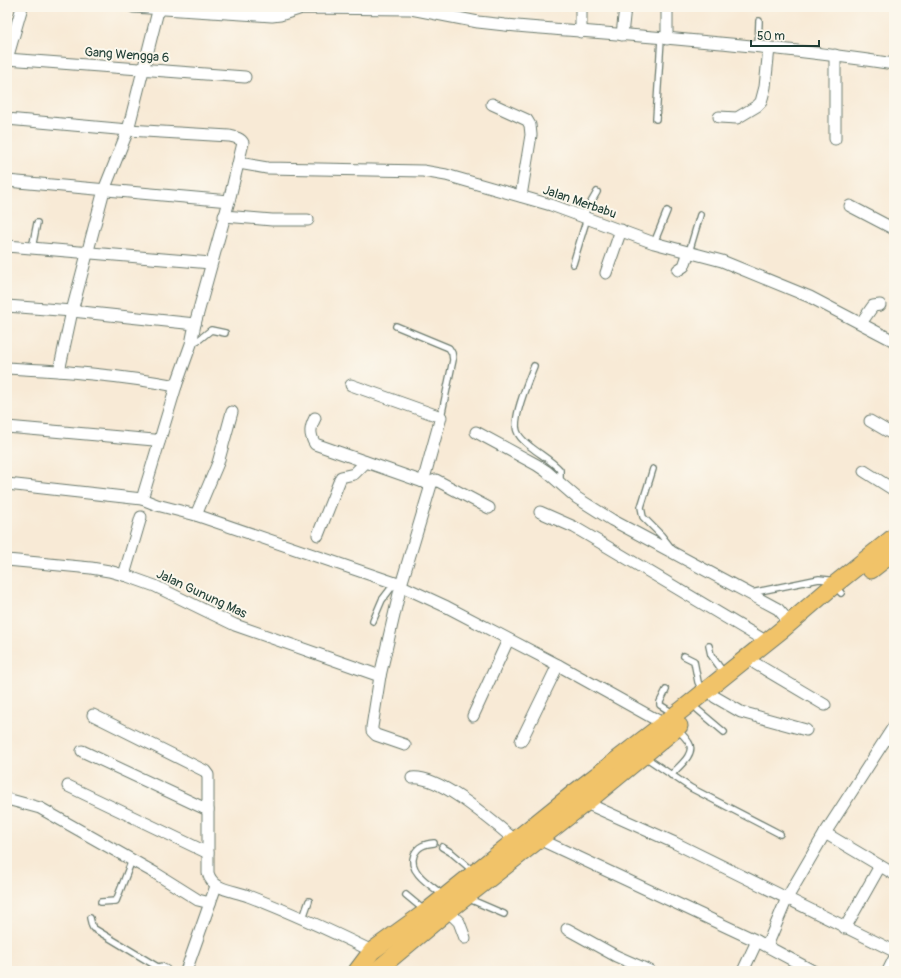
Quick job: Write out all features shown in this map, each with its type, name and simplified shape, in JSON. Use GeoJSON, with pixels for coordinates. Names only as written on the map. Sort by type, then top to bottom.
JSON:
{"type":"FeatureCollection","features":[{"type":"Feature","properties":{"kind":"main road"},"geometry":{"type":"LineString","coordinates":[[382,969],[453,903],[539,839],[580,798],[709,695],[756,664],[894,537]]}},
{"type":"Feature","properties":{"kind":"main road"},"geometry":{"type":"LineString","coordinates":[[709,695],[726,675],[784,628],[837,589],[894,552]]}},
{"type":"Feature","properties":{"kind":"main road"},"geometry":{"type":"LineString","coordinates":[[357,971],[372,951],[426,912],[453,903],[475,873],[515,840],[643,756],[682,717]]}},
{"type":"Feature","properties":{"kind":"street"},"geometry":{"type":"LineString","coordinates":[[7,59],[22,7]]}},
{"type":"Feature","properties":{"kind":"street"},"geometry":{"type":"LineString","coordinates":[[133,7],[272,16],[280,16],[302,8],[410,9],[478,22],[763,47],[835,55],[894,64]]}},
{"type":"Feature","properties":{"kind":"street"},"geometry":{"type":"LineString","coordinates":[[581,7],[581,32]]}},
{"type":"Feature","properties":{"kind":"street"},"geometry":{"type":"LineString","coordinates":[[622,35],[625,7]]}},
{"type":"Feature","properties":{"kind":"street"},"geometry":{"type":"LineString","coordinates":[[664,39],[667,7]]}},
{"type":"Feature","properties":{"kind":"street"},"geometry":{"type":"LineString","coordinates":[[59,371],[72,311],[104,190],[128,130],[159,8]]}},
{"type":"Feature","properties":{"kind":"street"},"geometry":{"type":"LineString","coordinates":[[719,117],[737,118],[761,102],[765,87],[763,47]]}},
{"type":"Feature","properties":{"kind":"street"},"geometry":{"type":"LineString","coordinates":[[835,55],[835,139]]}},
{"type":"Feature","properties":{"kind":"street","name":"Gang Wengga 6"},"geometry":{"type":"LineString","coordinates":[[7,59],[245,77]]}},
{"type":"Feature","properties":{"kind":"street"},"geometry":{"type":"LineString","coordinates":[[492,104],[527,120],[530,125],[531,135],[521,196]]}},
{"type":"Feature","properties":{"kind":"street"},"geometry":{"type":"LineString","coordinates":[[7,119],[128,130],[229,136],[237,138],[243,143],[191,344],[176,386],[142,499]]}},
{"type":"Feature","properties":{"kind":"street","name":"Jalan Merbabu"},"geometry":{"type":"LineString","coordinates":[[239,163],[267,168],[423,171],[440,174],[521,196],[585,217],[654,243],[722,261],[796,291],[894,341]]}},
{"type":"Feature","properties":{"kind":"street"},"geometry":{"type":"LineString","coordinates":[[7,181],[229,201]]}},
{"type":"Feature","properties":{"kind":"street"},"geometry":{"type":"LineString","coordinates":[[850,206],[894,230]]}},
{"type":"Feature","properties":{"kind":"street"},"geometry":{"type":"LineString","coordinates":[[224,216],[272,220],[308,220]]}},
{"type":"Feature","properties":{"kind":"street"},"geometry":{"type":"LineString","coordinates":[[606,273],[621,230]]}},
{"type":"Feature","properties":{"kind":"street"},"geometry":{"type":"LineString","coordinates":[[7,246],[211,263]]}},
{"type":"Feature","properties":{"kind":"street"},"geometry":{"type":"LineString","coordinates":[[678,270],[684,266],[689,252]]}},
{"type":"Feature","properties":{"kind":"street"},"geometry":{"type":"LineString","coordinates":[[861,323],[873,306],[880,304]]}},
{"type":"Feature","properties":{"kind":"street"},"geometry":{"type":"LineString","coordinates":[[7,306],[72,311],[195,324]]}},
{"type":"Feature","properties":{"kind":"street"},"geometry":{"type":"LineString","coordinates":[[7,368],[59,371],[143,379],[176,386]]}},
{"type":"Feature","properties":{"kind":"street"},"geometry":{"type":"LineString","coordinates":[[351,385],[441,417],[427,483],[398,584],[380,676],[372,731],[376,735],[405,745]]}},
{"type":"Feature","properties":{"kind":"street"},"geometry":{"type":"LineString","coordinates":[[196,515],[218,463],[232,412]]}},
{"type":"Feature","properties":{"kind":"street"},"geometry":{"type":"LineString","coordinates":[[315,418],[310,432],[311,438],[315,444],[427,483],[436,480],[489,508]]}},
{"type":"Feature","properties":{"kind":"street"},"geometry":{"type":"LineString","coordinates":[[870,421],[894,435]]}},
{"type":"Feature","properties":{"kind":"street"},"geometry":{"type":"LineString","coordinates":[[7,427],[154,440],[159,442]]}},
{"type":"Feature","properties":{"kind":"street"},"geometry":{"type":"LineString","coordinates":[[476,432],[537,465],[577,498],[612,520],[778,609],[782,612],[784,617],[784,628]]}},
{"type":"Feature","properties":{"kind":"street"},"geometry":{"type":"LineString","coordinates":[[318,535],[341,477],[354,474],[366,462]]}},
{"type":"Feature","properties":{"kind":"street"},"geometry":{"type":"LineString","coordinates":[[864,471],[894,490]]}},
{"type":"Feature","properties":{"kind":"street"},"geometry":{"type":"LineString","coordinates":[[7,484],[142,499],[157,505],[196,515],[398,584],[447,607],[558,665],[682,717]]}},
{"type":"Feature","properties":{"kind":"street"},"geometry":{"type":"LineString","coordinates":[[540,512],[591,536],[767,642]]}},
{"type":"Feature","properties":{"kind":"street"},"geometry":{"type":"LineString","coordinates":[[124,575],[141,517]]}},
{"type":"Feature","properties":{"kind":"street","name":"Jalan Gunung Mas"},"geometry":{"type":"LineString","coordinates":[[7,560],[92,568],[124,575],[155,586],[236,625],[380,676]]}},
{"type":"Feature","properties":{"kind":"street"},"geometry":{"type":"LineString","coordinates":[[473,716],[508,640]]}},
{"type":"Feature","properties":{"kind":"street"},"geometry":{"type":"LineString","coordinates":[[756,664],[825,705]]}},
{"type":"Feature","properties":{"kind":"street"},"geometry":{"type":"LineString","coordinates":[[521,741],[558,665]]}},
{"type":"Feature","properties":{"kind":"street"},"geometry":{"type":"LineString","coordinates":[[709,695],[741,712],[806,730]]}},
{"type":"Feature","properties":{"kind":"street"},"geometry":{"type":"LineString","coordinates":[[93,715],[203,769],[208,775],[208,874],[209,878],[216,886],[246,895],[303,918],[372,951]]}},
{"type":"Feature","properties":{"kind":"street"},"geometry":{"type":"LineString","coordinates":[[743,971],[762,943],[825,833],[894,726]]}},
{"type":"Feature","properties":{"kind":"street"},"geometry":{"type":"LineString","coordinates":[[82,751],[208,810]]}},
{"type":"Feature","properties":{"kind":"street"},"geometry":{"type":"LineString","coordinates":[[412,778],[420,777],[426,779],[455,794],[515,840]]}},
{"type":"Feature","properties":{"kind":"street"},"geometry":{"type":"LineString","coordinates":[[68,786],[208,852]]}},
{"type":"Feature","properties":{"kind":"street"},"geometry":{"type":"LineString","coordinates":[[580,798],[894,951]]}},
{"type":"Feature","properties":{"kind":"street"},"geometry":{"type":"LineString","coordinates":[[7,799],[40,808],[132,860],[198,900],[210,903]]}},
{"type":"Feature","properties":{"kind":"street"},"geometry":{"type":"LineString","coordinates":[[825,833],[894,874]]}},
{"type":"Feature","properties":{"kind":"street"},"geometry":{"type":"LineString","coordinates":[[539,839],[762,943],[813,971]]}},
{"type":"Feature","properties":{"kind":"street"},"geometry":{"type":"LineString","coordinates":[[845,928],[880,866]]}},
{"type":"Feature","properties":{"kind":"street"},"geometry":{"type":"LineString","coordinates":[[186,971],[216,886]]}},
{"type":"Feature","properties":{"kind":"street"},"geometry":{"type":"LineString","coordinates":[[453,903],[466,938]]}},
{"type":"Feature","properties":{"kind":"street"},"geometry":{"type":"LineString","coordinates":[[567,929],[616,956],[650,971]]}},
{"type":"Feature","properties":{"kind":"street"},"geometry":{"type":"LineString","coordinates":[[888,971],[894,959]]}},
{"type":"Feature","properties":{"kind":"lane"},"geometry":{"type":"LineString","coordinates":[[759,21],[763,47]]}},
{"type":"Feature","properties":{"kind":"lane"},"geometry":{"type":"LineString","coordinates":[[656,119],[664,39]]}},
{"type":"Feature","properties":{"kind":"lane"},"geometry":{"type":"LineString","coordinates":[[573,264],[585,217],[597,192]]}},
{"type":"Feature","properties":{"kind":"lane"},"geometry":{"type":"LineString","coordinates":[[654,243],[667,211]]}},
{"type":"Feature","properties":{"kind":"lane"},"geometry":{"type":"LineString","coordinates":[[689,252],[700,215]]}},
{"type":"Feature","properties":{"kind":"lane"},"geometry":{"type":"LineString","coordinates":[[32,248],[37,223]]}},
{"type":"Feature","properties":{"kind":"lane"},"geometry":{"type":"LineString","coordinates":[[396,326],[449,348],[452,353],[453,360],[441,417]]}},
{"type":"Feature","properties":{"kind":"lane"},"geometry":{"type":"LineString","coordinates":[[191,344],[200,340],[211,330],[225,333]]}},
{"type":"Feature","properties":{"kind":"lane"},"geometry":{"type":"LineString","coordinates":[[534,366],[519,408],[516,430],[520,438],[543,457],[555,464],[560,470],[560,484]]}},
{"type":"Feature","properties":{"kind":"lane"},"geometry":{"type":"LineString","coordinates":[[653,469],[640,507],[643,517],[678,555]]}},
{"type":"Feature","properties":{"kind":"lane"},"geometry":{"type":"LineString","coordinates":[[749,593],[819,579],[829,580],[837,589]]}},
{"type":"Feature","properties":{"kind":"lane"},"geometry":{"type":"LineString","coordinates":[[373,620],[382,600],[398,584]]}},
{"type":"Feature","properties":{"kind":"lane"},"geometry":{"type":"LineString","coordinates":[[709,646],[711,656],[726,675]]}},
{"type":"Feature","properties":{"kind":"lane"},"geometry":{"type":"LineString","coordinates":[[684,656],[694,661],[698,682],[709,695]]}},
{"type":"Feature","properties":{"kind":"lane"},"geometry":{"type":"LineString","coordinates":[[666,690],[660,705],[682,717],[724,732]]}},
{"type":"Feature","properties":{"kind":"lane"},"geometry":{"type":"LineString","coordinates":[[671,774],[689,755],[691,750],[691,744],[682,717]]}},
{"type":"Feature","properties":{"kind":"lane"},"geometry":{"type":"LineString","coordinates":[[643,756],[691,788],[780,834]]}},
{"type":"Feature","properties":{"kind":"lane"},"geometry":{"type":"LineString","coordinates":[[434,843],[418,848],[412,860],[412,865],[417,873],[453,903],[504,914]]}},
{"type":"Feature","properties":{"kind":"lane"},"geometry":{"type":"LineString","coordinates":[[442,847],[452,853],[475,873]]}},
{"type":"Feature","properties":{"kind":"lane"},"geometry":{"type":"LineString","coordinates":[[101,902],[116,901],[132,860]]}},
{"type":"Feature","properties":{"kind":"lane"},"geometry":{"type":"LineString","coordinates":[[406,895],[426,912]]}},
{"type":"Feature","properties":{"kind":"lane"},"geometry":{"type":"LineString","coordinates":[[303,918],[309,901]]}},
{"type":"Feature","properties":{"kind":"lane"},"geometry":{"type":"LineString","coordinates":[[90,918],[93,928],[162,970]]}}]}
